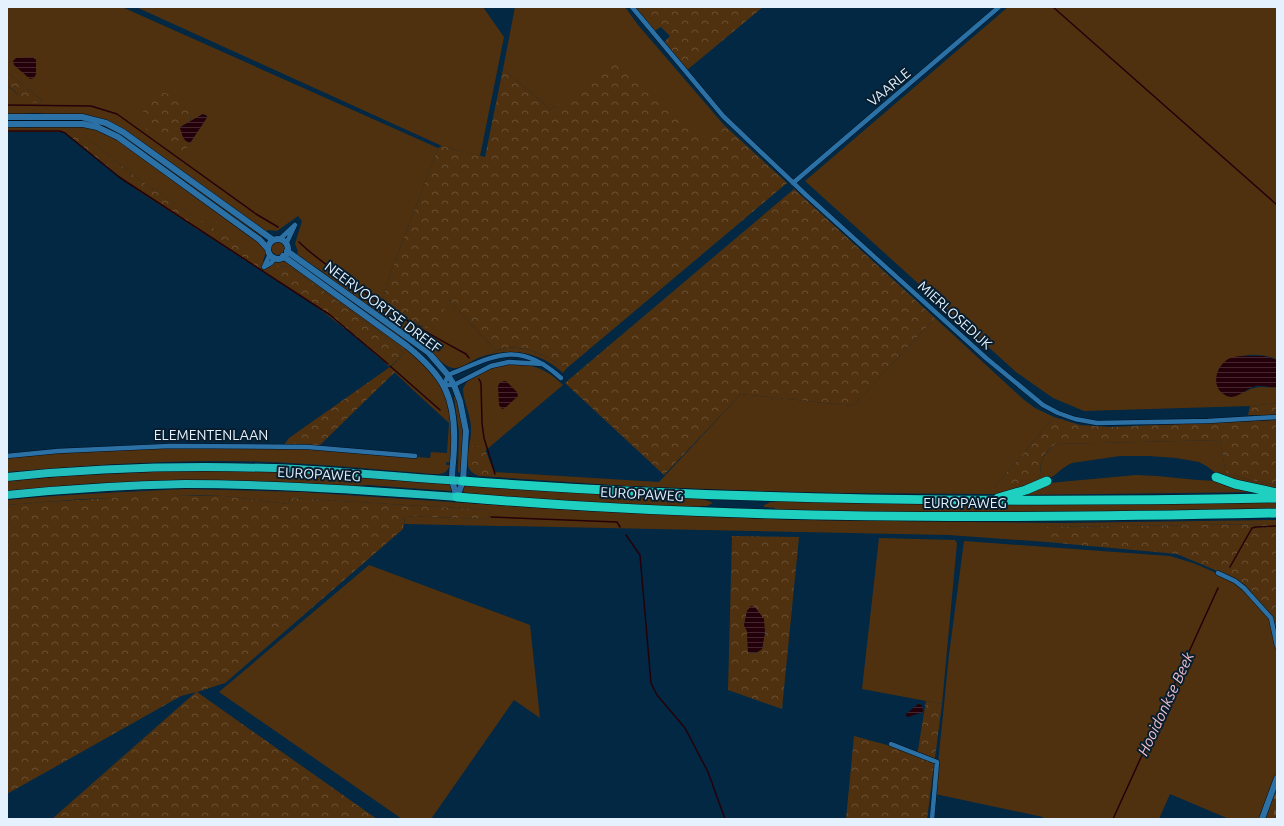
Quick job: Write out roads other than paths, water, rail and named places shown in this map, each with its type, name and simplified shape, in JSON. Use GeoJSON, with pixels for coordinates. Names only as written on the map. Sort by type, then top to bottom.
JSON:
{"type":"FeatureCollection","features":[{"type":"Feature","properties":{"kind":"highway","name":"EUROPAWEG"},"geometry":{"type":"LineString","coordinates":[[7,477],[117,469],[237,467],[298,469],[463,481],[691,494],[989,501],[1277,498]]}},
{"type":"Feature","properties":{"kind":"highway"},"geometry":{"type":"LineString","coordinates":[[1216,477],[1234,484],[1277,493]]}},
{"type":"Feature","properties":{"kind":"highway"},"geometry":{"type":"LineString","coordinates":[[989,501],[1026,490],[1047,481]]}},
{"type":"Feature","properties":{"kind":"highway","name":"EUROPAWEG"},"geometry":{"type":"LineString","coordinates":[[7,495],[83,488],[226,484],[357,490],[611,507],[767,514],[1041,517],[1277,513]]}},
{"type":"Feature","properties":{"kind":"street","name":"MIERLOSEDIJK"},"geometry":{"type":"LineString","coordinates":[[632,7],[723,116],[793,183],[986,358],[1043,405],[1058,413],[1075,419],[1097,423],[1277,417]]}},
{"type":"Feature","properties":{"kind":"street","name":"VAARLE"},"geometry":{"type":"LineString","coordinates":[[793,183],[999,7]]}},
{"type":"Feature","properties":{"kind":"street"},"geometry":{"type":"LineString","coordinates":[[7,117],[82,117],[94,119],[111,126],[122,132],[276,240],[286,244]]}},
{"type":"Feature","properties":{"kind":"street"},"geometry":{"type":"LineString","coordinates":[[7,124],[83,124],[110,132],[260,240],[271,254]]}},
{"type":"Feature","properties":{"kind":"street"},"geometry":{"type":"LineString","coordinates":[[295,225],[286,244],[285,254],[271,254],[270,242],[276,240],[295,225]]}},
{"type":"Feature","properties":{"kind":"street","name":"NEERVOORTSE DREEF"},"geometry":{"type":"LineString","coordinates":[[285,254],[428,352],[448,375],[454,385],[463,409],[466,431],[463,481],[457,497]]}},
{"type":"Feature","properties":{"kind":"street","name":"NEERVOORTSE DREEF"},"geometry":{"type":"LineString","coordinates":[[285,254],[420,357],[444,385],[451,402],[455,426],[452,480],[457,497]]}},
{"type":"Feature","properties":{"kind":"street"},"geometry":{"type":"LineString","coordinates":[[543,364],[509,362],[491,366],[454,385],[444,385],[448,375],[492,358],[509,354],[531,357],[543,364],[561,378]]}},
{"type":"Feature","properties":{"kind":"street","name":"ELEMENTENLAAN"},"geometry":{"type":"LineString","coordinates":[[7,456],[58,451],[170,446],[308,447],[415,456]]}},
{"type":"Feature","properties":{"kind":"street"},"geometry":{"type":"LineString","coordinates":[[1218,573],[1235,581],[1244,588],[1271,618],[1277,646]]}},
{"type":"Feature","properties":{"kind":"street"},"geometry":{"type":"LineString","coordinates":[[891,744],[937,762],[932,819]]}},
{"type":"Feature","properties":{"kind":"street"},"geometry":{"type":"LineString","coordinates":[[1262,819],[1277,778]]}},
{"type":"Feature","properties":{"kind":"waterway"},"geometry":{"type":"LineString","coordinates":[[1053,7],[1277,205]]}},
{"type":"Feature","properties":{"kind":"waterway"},"geometry":{"type":"LineString","coordinates":[[7,105],[91,106],[117,114],[256,214],[278,227]]}},
{"type":"Feature","properties":{"kind":"waterway"},"geometry":{"type":"LineString","coordinates":[[7,131],[60,131],[65,133],[119,177],[330,315],[388,364]]}},
{"type":"Feature","properties":{"kind":"waterway"},"geometry":{"type":"LineString","coordinates":[[299,242],[320,260],[372,298],[418,327],[466,354],[469,358]]}},
{"type":"Feature","properties":{"kind":"waterway"},"geometry":{"type":"LineString","coordinates":[[390,366],[440,410]]}},
{"type":"Feature","properties":{"kind":"waterway"},"geometry":{"type":"LineString","coordinates":[[479,379],[481,383],[484,438],[495,474]]}},
{"type":"Feature","properties":{"kind":"waterway"},"geometry":{"type":"LineString","coordinates":[[491,517],[617,522],[620,527]]}},
{"type":"Feature","properties":{"kind":"waterway","name":"Hooidonkse Beek"},"geometry":{"type":"LineString","coordinates":[[1230,567],[1252,528],[1277,526]]}},
{"type":"Feature","properties":{"kind":"waterway"},"geometry":{"type":"LineString","coordinates":[[626,535],[640,555],[651,683],[657,695],[685,728],[708,772],[725,819]]}},
{"type":"Feature","properties":{"kind":"waterway","name":"Hooidonkse Beek"},"geometry":{"type":"LineString","coordinates":[[1113,819],[1218,588]]}}]}
